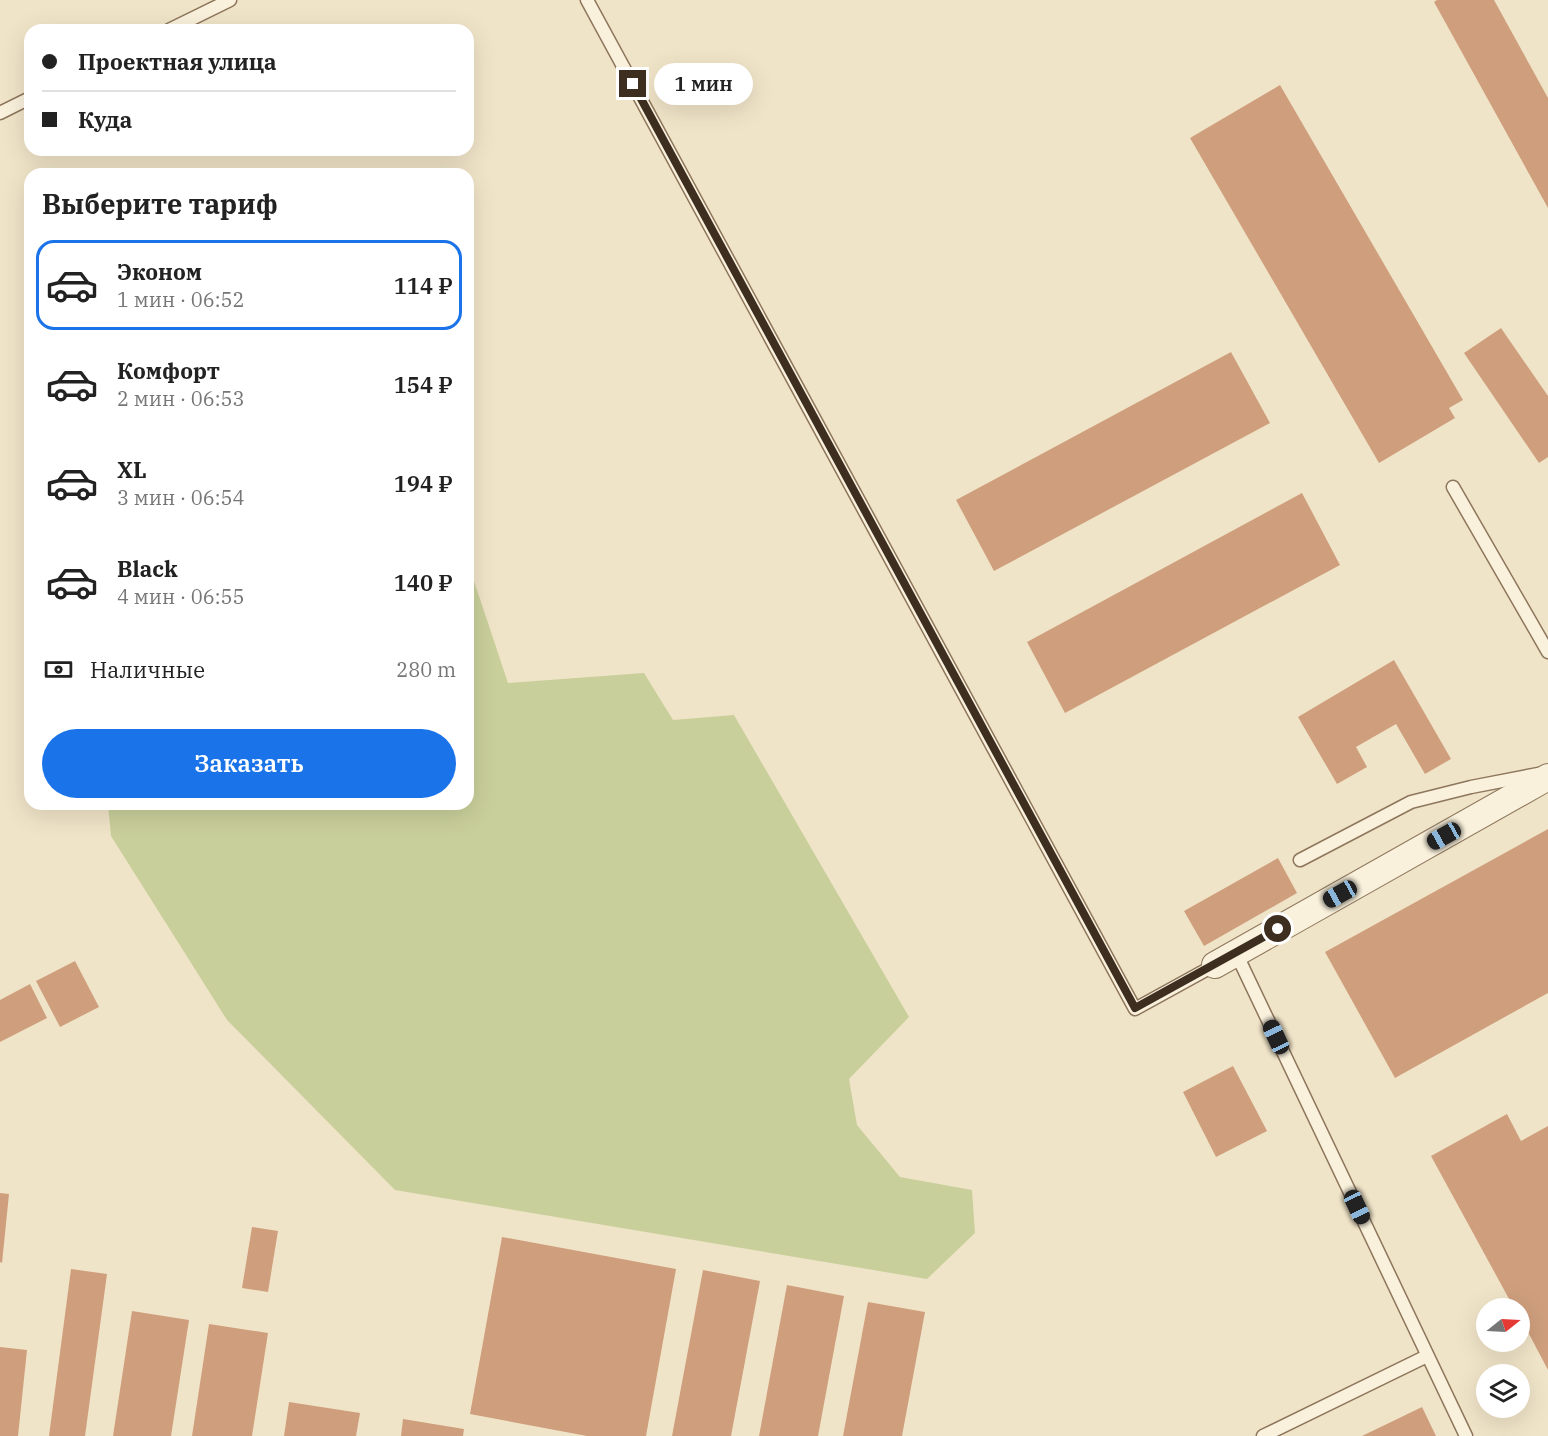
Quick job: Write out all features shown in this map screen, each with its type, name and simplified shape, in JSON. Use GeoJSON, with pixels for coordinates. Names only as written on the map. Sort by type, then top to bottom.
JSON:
{"type":"FeatureCollection","features":[{"type":"Feature","properties":{"kind":"street"},"geometry":{"type":"LineString","coordinates":[[1225,959],[1548,777]]}},
{"type":"Feature","properties":{"kind":"lane"},"geometry":{"type":"LineString","coordinates":[[180,24],[230,0]]}},
{"type":"Feature","properties":{"kind":"lane"},"geometry":{"type":"LineString","coordinates":[[587,0],[1135,1008],[1225,959],[1466,1436]]}},
{"type":"Feature","properties":{"kind":"lane"},"geometry":{"type":"LineString","coordinates":[[0,113],[24,101]]}},
{"type":"Feature","properties":{"kind":"lane"},"geometry":{"type":"LineString","coordinates":[[1453,487],[1548,652]]}},
{"type":"Feature","properties":{"kind":"lane"},"geometry":{"type":"LineString","coordinates":[[1300,860],[1411,801],[1548,772]]}},
{"type":"Feature","properties":{"kind":"lane"},"geometry":{"type":"LineString","coordinates":[[1263,1436],[1427,1356]]}},
{"type":"Feature","properties":{"kind":"green space"},"geometry":{"type":"Polygon","coordinates":[[[474,581],[508,683],[644,673],[673,720],[734,715],[909,1017],[849,1079],[857,1125],[900,1177],[972,1190],[975,1233],[927,1279],[395,1190],[227,1020],[111,836],[109,810],[474,810],[474,581]]]}},
{"type":"Feature","properties":{"kind":"building"},"geometry":{"type":"Polygon","coordinates":[[[1437,0],[1494,0],[1548,98],[1548,208],[1434,2],[1437,0]]]}},
{"type":"Feature","properties":{"kind":"building"},"geometry":{"type":"Polygon","coordinates":[[[1280,85],[1463,400],[1449,408],[1455,418],[1379,463],[1190,138],[1280,85]]]}},
{"type":"Feature","properties":{"kind":"building"},"geometry":{"type":"Polygon","coordinates":[[[1501,328],[1548,396],[1548,457],[1539,463],[1464,353],[1501,328]]]}},
{"type":"Feature","properties":{"kind":"building"},"geometry":{"type":"Polygon","coordinates":[[[1231,352],[1270,423],[994,571],[956,500],[1231,352]]]}},
{"type":"Feature","properties":{"kind":"building"},"geometry":{"type":"Polygon","coordinates":[[[1302,493],[1340,565],[1065,713],[1027,642],[1302,493]]]}},
{"type":"Feature","properties":{"kind":"building"},"geometry":{"type":"Polygon","coordinates":[[[1394,660],[1451,759],[1425,774],[1396,724],[1356,747],[1367,767],[1337,784],[1298,717],[1394,660]]]}},
{"type":"Feature","properties":{"kind":"building"},"geometry":{"type":"Polygon","coordinates":[[[1548,829],[1548,993],[1395,1078],[1325,952],[1548,829]]]}},
{"type":"Feature","properties":{"kind":"building"},"geometry":{"type":"Polygon","coordinates":[[[1278,858],[1297,893],[1204,946],[1184,911],[1278,858]]]}},
{"type":"Feature","properties":{"kind":"building"},"geometry":{"type":"Polygon","coordinates":[[[75,961],[99,1007],[60,1027],[36,981],[75,961]]]}},
{"type":"Feature","properties":{"kind":"building"},"geometry":{"type":"Polygon","coordinates":[[[30,984],[47,1018],[0,1042],[0,1000],[30,984]]]}},
{"type":"Feature","properties":{"kind":"building"},"geometry":{"type":"Polygon","coordinates":[[[1233,1066],[1267,1131],[1216,1157],[1183,1092],[1233,1066]]]}},
{"type":"Feature","properties":{"kind":"building"},"geometry":{"type":"Polygon","coordinates":[[[1507,1114],[1521,1141],[1548,1126],[1548,1370],[1530,1336],[1530,1298],[1509,1298],[1431,1156],[1507,1114]]]}},
{"type":"Feature","properties":{"kind":"building"},"geometry":{"type":"Polygon","coordinates":[[[0,1193],[9,1194],[2,1263],[0,1262],[0,1193]]]}},
{"type":"Feature","properties":{"kind":"building"},"geometry":{"type":"Polygon","coordinates":[[[252,1227],[278,1231],[268,1292],[242,1288],[252,1227]]]}},
{"type":"Feature","properties":{"kind":"building"},"geometry":{"type":"Polygon","coordinates":[[[502,1237],[676,1269],[646,1436],[587,1436],[470,1414],[502,1237]]]}},
{"type":"Feature","properties":{"kind":"building"},"geometry":{"type":"Polygon","coordinates":[[[71,1269],[107,1274],[85,1436],[49,1436],[71,1269]]]}},
{"type":"Feature","properties":{"kind":"building"},"geometry":{"type":"Polygon","coordinates":[[[703,1270],[760,1281],[731,1436],[672,1436],[703,1270]]]}},
{"type":"Feature","properties":{"kind":"building"},"geometry":{"type":"Polygon","coordinates":[[[787,1285],[844,1296],[818,1436],[759,1436],[787,1285]]]}},
{"type":"Feature","properties":{"kind":"building"},"geometry":{"type":"Polygon","coordinates":[[[868,1302],[925,1312],[902,1436],[843,1436],[868,1302]]]}},
{"type":"Feature","properties":{"kind":"building"},"geometry":{"type":"Polygon","coordinates":[[[132,1311],[189,1320],[171,1436],[113,1436],[132,1311]]]}},
{"type":"Feature","properties":{"kind":"building"},"geometry":{"type":"Polygon","coordinates":[[[209,1324],[268,1333],[252,1436],[192,1436],[209,1324]]]}},
{"type":"Feature","properties":{"kind":"building"},"geometry":{"type":"Polygon","coordinates":[[[0,1347],[27,1350],[18,1436],[0,1436],[0,1347]]]}},
{"type":"Feature","properties":{"kind":"building"},"geometry":{"type":"Polygon","coordinates":[[[289,1402],[360,1413],[356,1436],[284,1436],[289,1402]]]}},
{"type":"Feature","properties":{"kind":"building"},"geometry":{"type":"Polygon","coordinates":[[[1422,1407],[1436,1436],[1362,1436],[1422,1407]]]}},
{"type":"Feature","properties":{"kind":"building"},"geometry":{"type":"Polygon","coordinates":[[[403,1419],[464,1429],[463,1436],[401,1436],[403,1419]]]}},
{"type":"Feature","properties":{"kind":"route"},"geometry":{"type":"LineString","coordinates":[[633,84],[1135,1008],[1278,929]]}}]}
